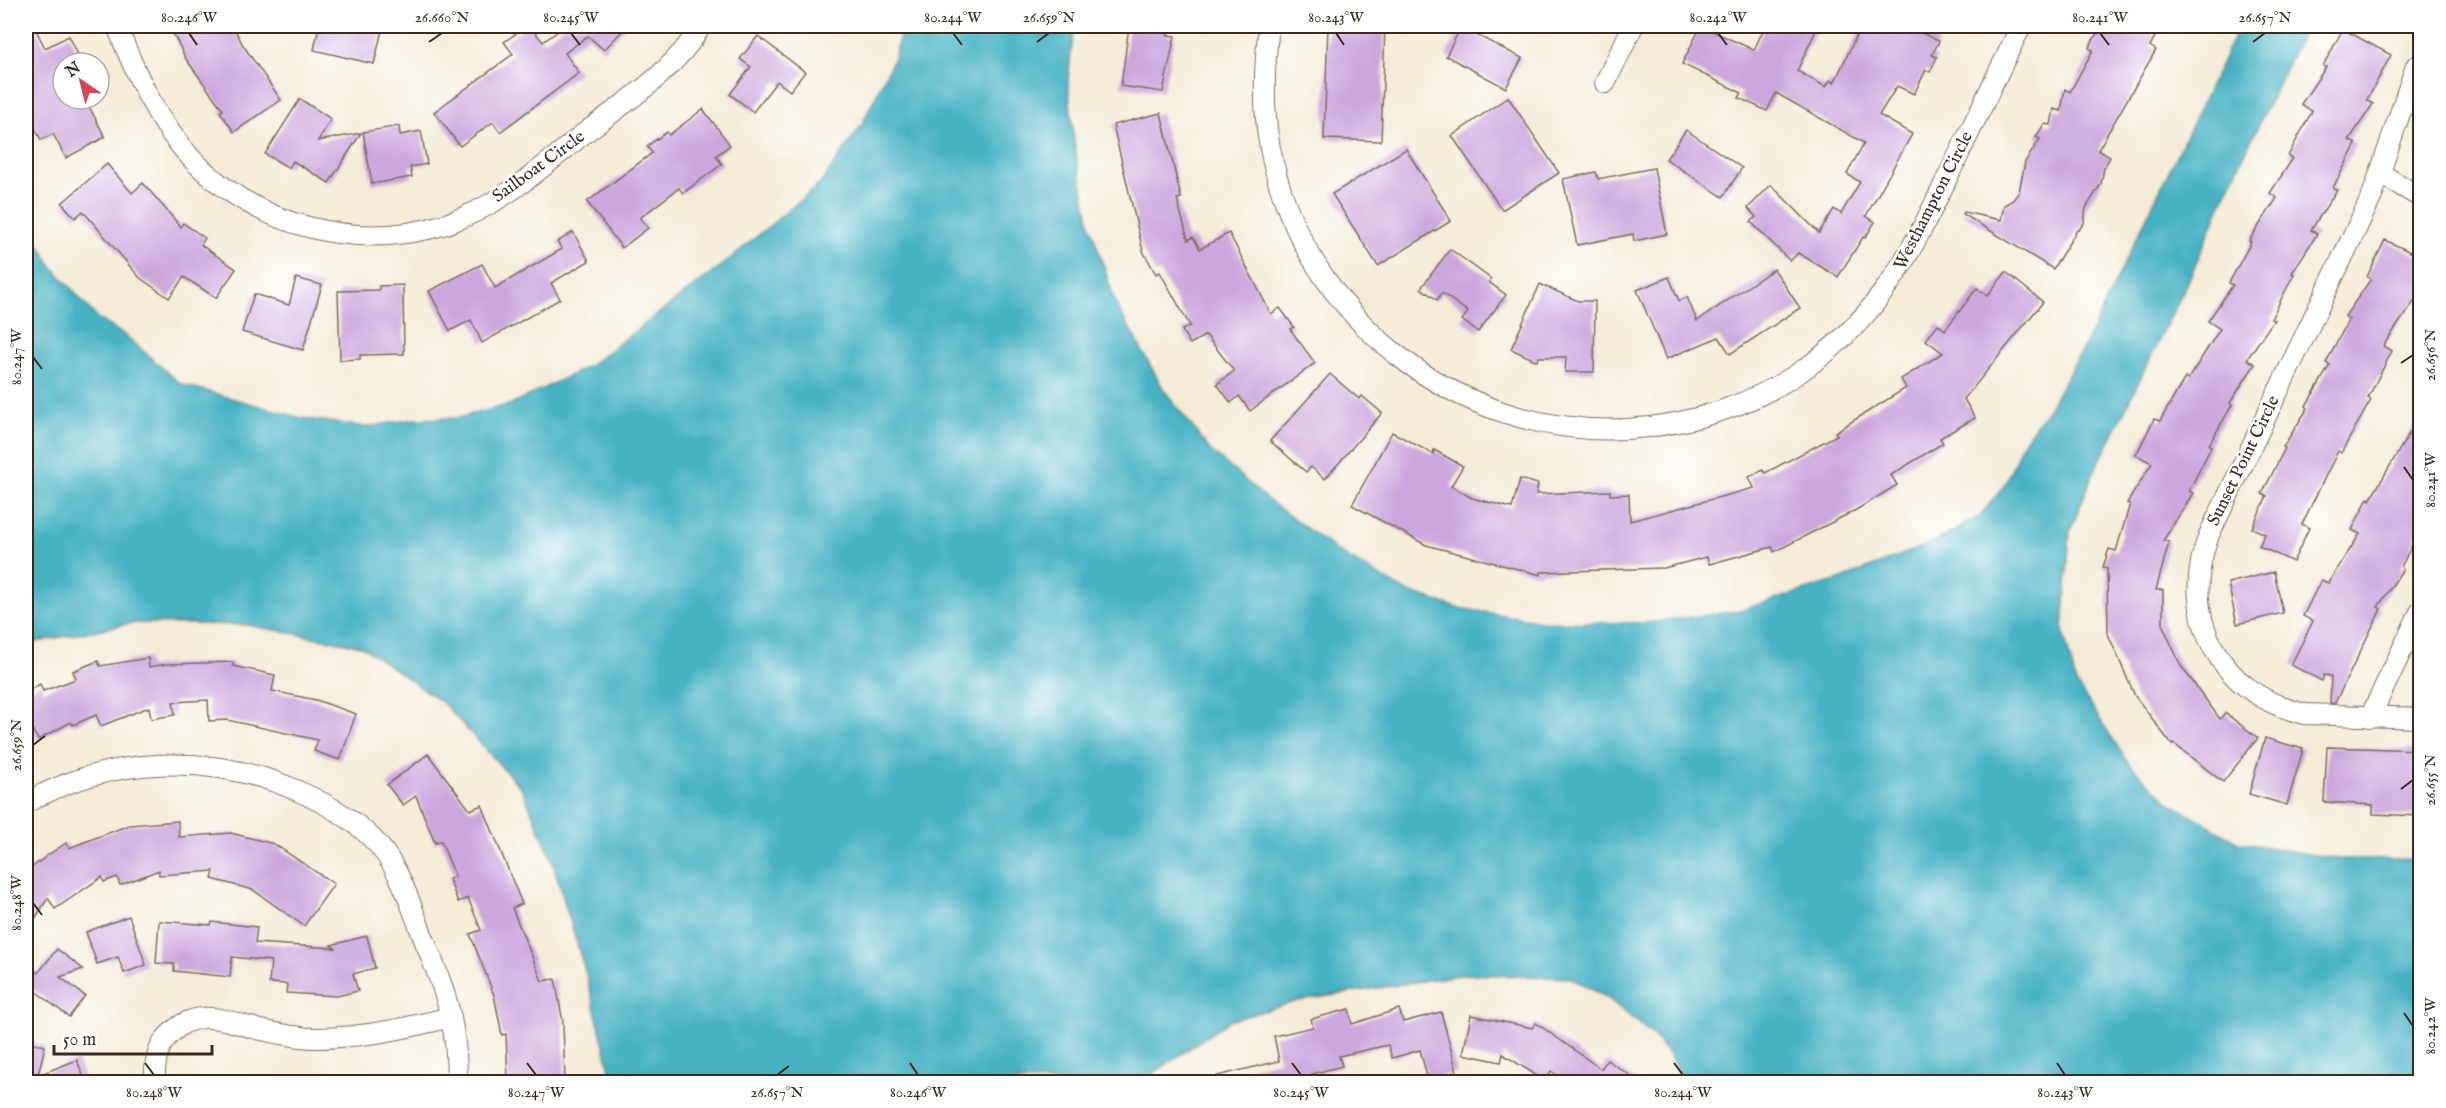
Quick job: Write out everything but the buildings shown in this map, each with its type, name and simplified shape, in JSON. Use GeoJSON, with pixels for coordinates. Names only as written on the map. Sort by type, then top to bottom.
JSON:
{"type":"FeatureCollection","features":[{"type":"Feature","properties":{"kind":"street","name":"Sailboat Circle"},"geometry":{"type":"LineString","coordinates":[[117,26],[128,55],[170,132],[192,159],[218,182],[246,202],[277,218],[327,232],[362,236],[396,234],[447,224],[479,210],[508,193],[663,72],[694,38],[701,26]]}},
{"type":"Feature","properties":{"kind":"street","name":"Westhampton Circle"},"geometry":{"type":"LineString","coordinates":[[1269,26],[1265,53],[1264,99],[1269,145],[1276,175],[1291,219],[1312,261],[1358,322],[1392,353],[1420,373],[1471,401],[1514,416],[1560,426],[1606,430],[1652,427],[1697,418],[1769,391],[1809,367],[1866,315],[1889,287],[1913,248],[2021,26]]}},
{"type":"Feature","properties":{"kind":"street"},"geometry":{"type":"LineString","coordinates":[[1605,83],[1633,26]]}},
{"type":"Feature","properties":{"kind":"street","name":"Sunset Point Circle"},"geometry":{"type":"LineString","coordinates":[[2416,66],[2381,174],[2209,535],[2203,549],[2198,580],[2200,611],[2209,641],[2225,668],[2248,689],[2268,702],[2290,710],[2321,715],[2421,718]]}},
{"type":"Feature","properties":{"kind":"street"},"geometry":{"type":"LineString","coordinates":[[2381,174],[2421,197]]}},
{"type":"Feature","properties":{"kind":"street"},"geometry":{"type":"LineString","coordinates":[[2370,717],[2421,612]]}},
{"type":"Feature","properties":{"kind":"street"},"geometry":{"type":"LineString","coordinates":[[26,803],[56,788],[92,775],[149,765],[192,764],[235,770],[276,782],[316,799],[341,814],[368,834],[390,860],[406,891],[451,1017],[456,1048],[457,1083]]}},
{"type":"Feature","properties":{"kind":"street"},"geometry":{"type":"LineString","coordinates":[[154,1083],[157,1053],[164,1041],[186,1022],[208,1017],[223,1018],[257,1029],[293,1036],[349,1038],[451,1017]]}},
{"type":"Feature","properties":{"kind":"water"},"geometry":{"type":"Polygon","coordinates":[[[902,26],[1074,26],[1068,81],[1075,149],[1090,224],[1116,304],[1164,390],[1210,450],[1268,500],[1340,553],[1405,591],[1458,608],[1549,622],[1646,623],[1737,611],[1842,579],[1938,540],[1980,516],[2004,486],[2022,444],[2049,407],[2085,345],[2239,26],[2306,26],[2229,187],[2187,284],[2091,479],[2070,531],[2063,630],[2076,683],[2129,764],[2169,802],[2238,842],[2339,859],[2420,859],[2420,1082],[1679,1082],[1678,1072],[1671,1058],[1654,1036],[1606,997],[1571,978],[1466,974],[1298,1001],[1229,1021],[1141,1082],[613,1082],[586,974],[551,857],[522,789],[443,703],[361,646],[247,625],[133,623],[26,644],[26,223],[52,266],[97,318],[126,336],[181,384],[302,418],[366,427],[414,419],[457,418],[512,404],[589,366],[726,262],[821,183],[861,126],[894,58],[902,26]]]}}]}
